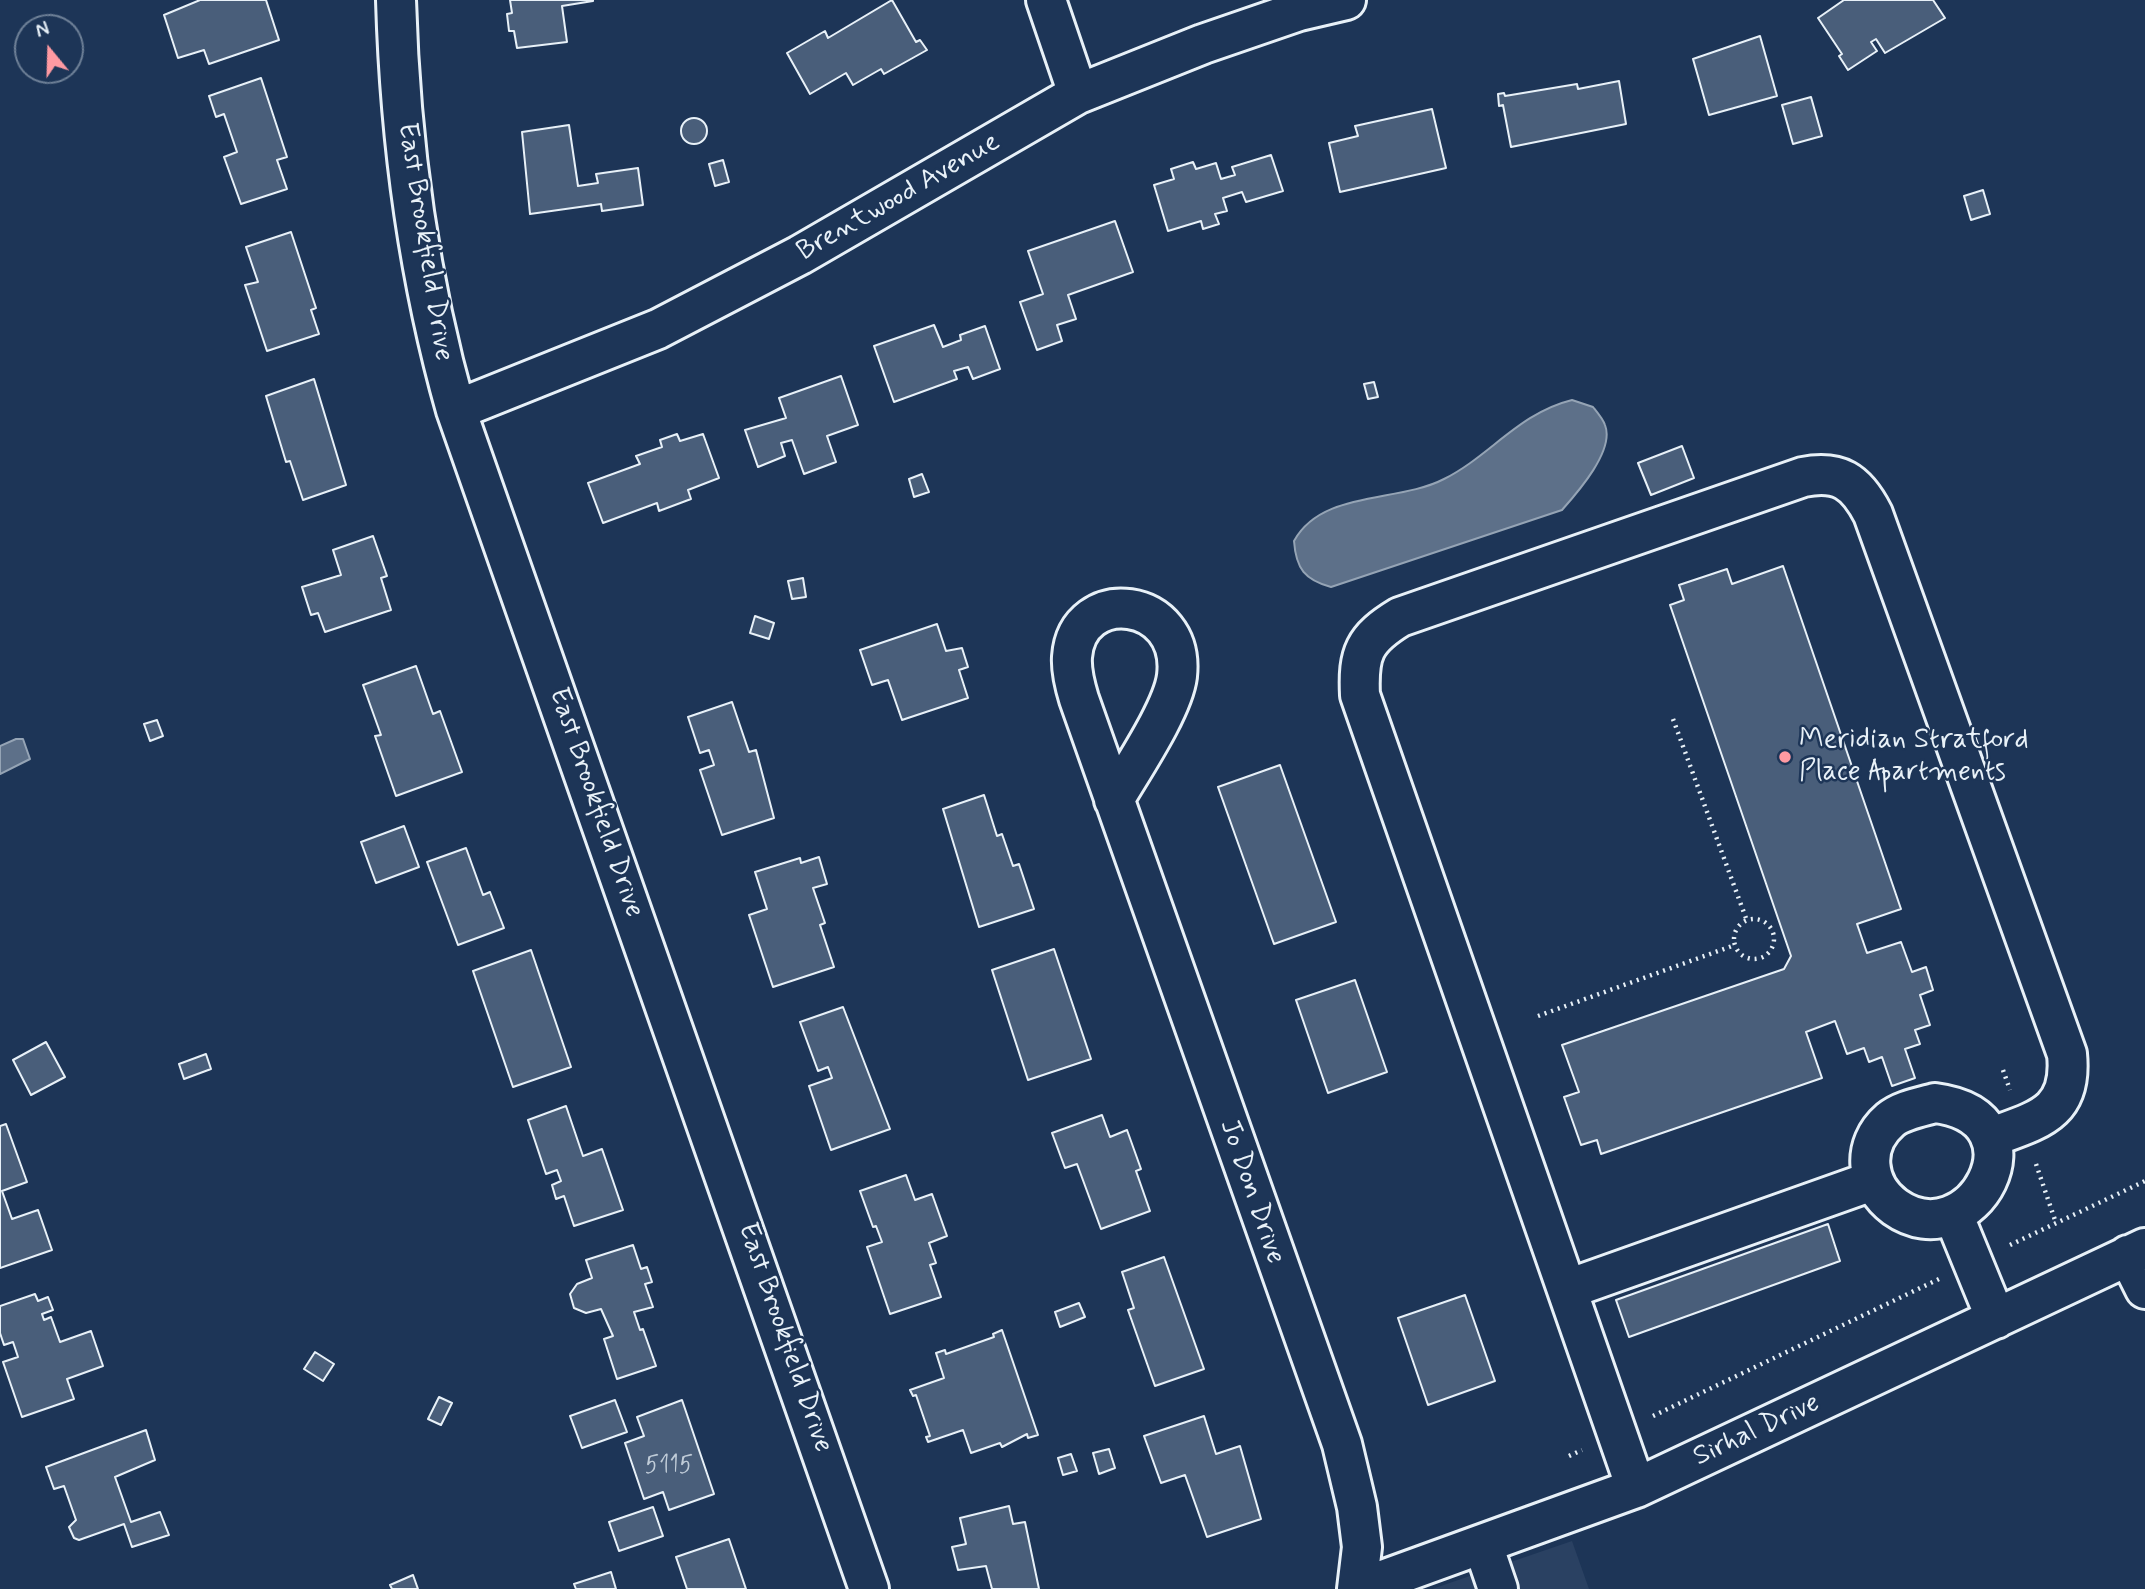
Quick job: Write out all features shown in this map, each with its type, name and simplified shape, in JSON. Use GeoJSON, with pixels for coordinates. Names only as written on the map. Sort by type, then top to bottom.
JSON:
{"type":"FeatureCollection","features":[{"type":"Feature","properties":{"kind":"street","name":"East Brookfield Drive"},"geometry":{"type":"LineString","coordinates":[[396,0],[400,88],[415,226],[428,299],[456,410],[834,1482],[869,1589]]}},
{"type":"Feature","properties":{"kind":"street"},"geometry":{"type":"LineString","coordinates":[[1046,0],[1078,94]]}},
{"type":"Feature","properties":{"kind":"street","name":"Brentwood Avenue"},"geometry":{"type":"LineString","coordinates":[[456,410],[658,329],[800,255],[1078,94],[1203,44],[1298,12],[1346,0]]}},
{"type":"Feature","properties":{"kind":"street"},"geometry":{"type":"LineString","coordinates":[[1636,1488],[1360,695],[1359,667],[1364,647],[1378,630],[1414,612],[1802,477],[1826,473],[1846,481],[1863,494],[1873,514],[2067,1054],[2069,1074],[2065,1094],[2052,1111],[2035,1122],[1992,1138]]}},
{"type":"Feature","properties":{"kind":"street","name":"Jo Don Drive"},"geometry":{"type":"LineString","coordinates":[[1114,800],[1342,1444],[1357,1507],[1362,1546],[1357,1589]]}},
{"type":"Feature","properties":{"kind":"street"},"geometry":{"type":"LineString","coordinates":[[1935,1103],[1958,1106],[1979,1119],[1992,1138],[1994,1161],[1989,1181],[1976,1199],[1953,1214],[1926,1219],[1903,1212],[1884,1199],[1872,1181],[1869,1158],[1875,1138],[1891,1119],[1913,1109],[1935,1103]]}},
{"type":"Feature","properties":{"kind":"street"},"geometry":{"type":"LineString","coordinates":[[1567,1289],[1872,1181]]}},
{"type":"Feature","properties":{"kind":"street"},"geometry":{"type":"LineString","coordinates":[[1953,1214],[1996,1319]]}},
{"type":"Feature","properties":{"kind":"street"},"geometry":{"type":"LineString","coordinates":[[2137,1252],[2145,1289]]}},
{"type":"Feature","properties":{"kind":"street","name":"Sirhal Drive"},"geometry":{"type":"LineString","coordinates":[[1357,1589],[1636,1488],[2137,1252]]}},
{"type":"Feature","properties":{"kind":"street"},"geometry":{"type":"LineString","coordinates":[[1483,1545],[1498,1589]]}},
{"type":"Feature","properties":{"kind":"path"},"geometry":{"type":"LineString","coordinates":[[1673,719],[1747,921]]}},
{"type":"Feature","properties":{"kind":"path"},"geometry":{"type":"LineString","coordinates":[[1747,921],[1760,921],[1771,929],[1771,948],[1755,959],[1743,956],[1735,946],[1737,928],[1747,921]]}},
{"type":"Feature","properties":{"kind":"path"},"geometry":{"type":"LineString","coordinates":[[1538,1016],[1735,946]]}},
{"type":"Feature","properties":{"kind":"path"},"geometry":{"type":"LineString","coordinates":[[1569,1456],[2145,1181]]}},
{"type":"Feature","properties":{"kind":"shaded area"},"geometry":{"type":"Polygon","coordinates":[[[1572,400],[1593,407],[1604,423],[1607,435],[1605,446],[1593,470],[1562,510],[1331,587],[1315,581],[1303,572],[1297,559],[1294,541],[1307,525],[1323,513],[1342,505],[1405,492],[1444,479],[1461,470],[1536,415],[1572,400]]]}},
{"type":"Feature","properties":{"kind":"shaded area"},"geometry":{"type":"Polygon","coordinates":[[[23,739],[30,759],[0,774],[0,746],[23,739]]]}},
{"type":"Feature","properties":{"kind":"shaded area"},"geometry":{"type":"Polygon","coordinates":[[[1572,1541],[1589,1589],[1432,1589],[1572,1541]]]}},
{"type":"Feature","properties":{"kind":"building"},"geometry":{"type":"Polygon","coordinates":[[[200,0],[266,0],[279,40],[209,64],[204,50],[178,58],[164,15],[200,0]]]}},
{"type":"Feature","properties":{"kind":"building"},"geometry":{"type":"Polygon","coordinates":[[[510,0],[593,1],[562,6],[567,42],[517,48],[514,31],[509,31],[507,14],[512,13],[510,0]]]}},
{"type":"Feature","properties":{"kind":"building"},"geometry":{"type":"Polygon","coordinates":[[[892,0],[916,42],[920,40],[927,50],[884,74],[881,69],[853,85],[846,73],[810,94],[787,53],[825,31],[828,38],[892,0]]]}},
{"type":"Feature","properties":{"kind":"building"},"geometry":{"type":"Polygon","coordinates":[[[1844,0],[1933,0],[1945,18],[1885,53],[1876,39],[1871,42],[1877,51],[1848,70],[1839,56],[1842,54],[1818,18],[1844,0]]]}},
{"type":"Feature","properties":{"kind":"building"},"geometry":{"type":"Polygon","coordinates":[[[1760,36],[1777,96],[1709,115],[1693,59],[1760,36]]]}},
{"type":"Feature","properties":{"kind":"building"},"geometry":{"type":"Polygon","coordinates":[[[261,78],[287,157],[277,160],[287,189],[241,204],[224,157],[237,152],[224,114],[216,117],[209,96],[261,78]]]}},
{"type":"Feature","properties":{"kind":"building"},"geometry":{"type":"Polygon","coordinates":[[[1619,81],[1626,124],[1511,147],[1503,105],[1499,106],[1498,94],[1504,93],[1505,96],[1577,84],[1578,89],[1619,81]]]}},
{"type":"Feature","properties":{"kind":"building"},"geometry":{"type":"Polygon","coordinates":[[[1811,97],[1822,136],[1793,144],[1782,105],[1811,97]]]}},
{"type":"Feature","properties":{"kind":"building"},"geometry":{"type":"Polygon","coordinates":[[[1432,109],[1446,168],[1340,192],[1329,143],[1358,136],[1355,126],[1432,109]]]}},
{"type":"Feature","properties":{"kind":"building"},"geometry":{"type":"Polygon","coordinates":[[[694,118],[703,122],[707,131],[703,140],[694,144],[685,140],[681,131],[685,122],[694,118]]]}},
{"type":"Feature","properties":{"kind":"building"},"geometry":{"type":"Polygon","coordinates":[[[569,125],[578,186],[598,183],[596,174],[638,168],[643,205],[602,211],[601,204],[530,214],[522,132],[569,125]]]}},
{"type":"Feature","properties":{"kind":"building"},"geometry":{"type":"Polygon","coordinates":[[[1271,155],[1283,191],[1246,202],[1242,192],[1223,198],[1227,211],[1215,214],[1219,224],[1203,229],[1201,221],[1168,231],[1154,185],[1174,179],[1171,169],[1193,162],[1196,169],[1216,163],[1221,179],[1235,175],[1232,167],[1271,155]]]}},
{"type":"Feature","properties":{"kind":"building"},"geometry":{"type":"Polygon","coordinates":[[[723,160],[729,182],[715,186],[709,164],[723,160]]]}},
{"type":"Feature","properties":{"kind":"building"},"geometry":{"type":"Polygon","coordinates":[[[1983,190],[1990,214],[1971,220],[1964,196],[1983,190]]]}},
{"type":"Feature","properties":{"kind":"building"},"geometry":{"type":"Polygon","coordinates":[[[1115,221],[1133,272],[1068,295],[1076,319],[1057,325],[1062,341],[1037,350],[1020,302],[1043,294],[1028,251],[1115,221]]]}},
{"type":"Feature","properties":{"kind":"building"},"geometry":{"type":"Polygon","coordinates":[[[291,232],[316,308],[311,310],[319,334],[267,351],[245,285],[258,282],[246,247],[291,232]]]}},
{"type":"Feature","properties":{"kind":"building"},"geometry":{"type":"Polygon","coordinates":[[[934,325],[943,347],[961,340],[960,335],[985,326],[1000,369],[973,379],[968,367],[954,371],[957,379],[894,402],[874,346],[934,325]]]}},
{"type":"Feature","properties":{"kind":"building"},"geometry":{"type":"Polygon","coordinates":[[[841,376],[858,425],[827,436],[836,462],[804,474],[792,440],[781,443],[785,456],[758,467],[745,430],[786,418],[779,398],[841,376]]]}},
{"type":"Feature","properties":{"kind":"building"},"geometry":{"type":"Polygon","coordinates":[[[314,379],[346,485],[303,500],[290,461],[286,462],[266,396],[314,379]]]}},
{"type":"Feature","properties":{"kind":"building"},"geometry":{"type":"Polygon","coordinates":[[[1374,382],[1378,397],[1368,399],[1364,384],[1374,382]]]}},
{"type":"Feature","properties":{"kind":"building"},"geometry":{"type":"Polygon","coordinates":[[[677,434],[680,441],[703,434],[719,478],[688,490],[691,499],[659,511],[657,503],[603,523],[588,483],[640,464],[636,456],[662,447],[660,440],[677,434]]]}},
{"type":"Feature","properties":{"kind":"building"},"geometry":{"type":"Polygon","coordinates":[[[1682,446],[1694,478],[1651,495],[1638,463],[1682,446]]]}},
{"type":"Feature","properties":{"kind":"building"},"geometry":{"type":"Polygon","coordinates":[[[922,474],[929,492],[914,497],[909,479],[922,474]]]}},
{"type":"Feature","properties":{"kind":"building"},"geometry":{"type":"Polygon","coordinates":[[[373,536],[387,576],[381,578],[391,610],[325,632],[318,613],[311,615],[302,587],[341,575],[333,550],[373,536]]]}},
{"type":"Feature","properties":{"kind":"building","name":"Meridian Stratford Place Apartments"},"geometry":{"type":"Polygon","coordinates":[[[1783,566],[1901,909],[1857,924],[1867,953],[1901,942],[1912,972],[1926,967],[1933,990],[1920,995],[1930,1025],[1915,1030],[1920,1044],[1905,1049],[1915,1078],[1892,1086],[1882,1057],[1869,1062],[1864,1048],[1847,1054],[1835,1021],[1806,1032],[1822,1078],[1601,1154],[1597,1140],[1581,1145],[1564,1097],[1579,1092],[1562,1045],[1784,969],[1791,956],[1670,605],[1684,600],[1679,585],[1727,569],[1732,584],[1783,566]]]}},
{"type":"Feature","properties":{"kind":"building"},"geometry":{"type":"Polygon","coordinates":[[[803,578],[806,597],[792,599],[788,581],[803,578]]]}},
{"type":"Feature","properties":{"kind":"building"},"geometry":{"type":"Polygon","coordinates":[[[755,616],[774,623],[769,639],[750,633],[755,616]]]}},
{"type":"Feature","properties":{"kind":"building"},"geometry":{"type":"Polygon","coordinates":[[[937,624],[946,651],[962,648],[968,667],[959,670],[968,698],[902,720],[888,680],[872,685],[860,650],[937,624]]]}},
{"type":"Feature","properties":{"kind":"building"},"geometry":{"type":"Polygon","coordinates":[[[416,666],[433,714],[440,711],[462,772],[396,796],[375,736],[381,735],[363,685],[416,666]]]}},
{"type":"Feature","properties":{"kind":"building"},"geometry":{"type":"Polygon","coordinates":[[[732,702],[749,752],[756,750],[774,818],[722,835],[700,770],[714,765],[709,750],[700,753],[688,717],[732,702]]]}},
{"type":"Feature","properties":{"kind":"building"},"geometry":{"type":"Polygon","coordinates":[[[157,720],[163,736],[150,741],[144,724],[157,720]]]}},
{"type":"Feature","properties":{"kind":"building"},"geometry":{"type":"Polygon","coordinates":[[[1280,765],[1336,922],[1274,944],[1218,787],[1280,765]]]}},
{"type":"Feature","properties":{"kind":"building"},"geometry":{"type":"Polygon","coordinates":[[[984,795],[997,836],[1002,834],[1013,866],[1019,864],[1034,909],[979,927],[943,809],[984,795]]]}},
{"type":"Feature","properties":{"kind":"building"},"geometry":{"type":"Polygon","coordinates":[[[404,826],[419,867],[376,883],[361,842],[404,826]]]}},
{"type":"Feature","properties":{"kind":"building"},"geometry":{"type":"Polygon","coordinates":[[[466,848],[483,895],[490,892],[504,928],[458,945],[427,862],[466,848]]]}},
{"type":"Feature","properties":{"kind":"building"},"geometry":{"type":"Polygon","coordinates":[[[819,857],[827,884],[813,888],[825,923],[820,925],[834,967],[773,987],[749,915],[767,909],[755,872],[800,858],[801,863],[819,857]]]}},
{"type":"Feature","properties":{"kind":"building"},"geometry":{"type":"Polygon","coordinates":[[[1054,949],[1091,1059],[1028,1080],[992,970],[1054,949]]]}},
{"type":"Feature","properties":{"kind":"building"},"geometry":{"type":"Polygon","coordinates":[[[531,950],[571,1067],[513,1087],[473,971],[531,950]]]}},
{"type":"Feature","properties":{"kind":"building"},"geometry":{"type":"Polygon","coordinates":[[[1355,980],[1387,1072],[1328,1093],[1296,1000],[1355,980]]]}},
{"type":"Feature","properties":{"kind":"building"},"geometry":{"type":"Polygon","coordinates":[[[843,1007],[890,1129],[831,1150],[809,1086],[832,1078],[828,1067],[818,1071],[800,1022],[843,1007]]]}},
{"type":"Feature","properties":{"kind":"building"},"geometry":{"type":"Polygon","coordinates":[[[46,1042],[65,1077],[31,1095],[13,1060],[46,1042]]]}},
{"type":"Feature","properties":{"kind":"building"},"geometry":{"type":"Polygon","coordinates":[[[206,1054],[211,1069],[184,1079],[179,1064],[206,1054]]]}},
{"type":"Feature","properties":{"kind":"building"},"geometry":{"type":"Polygon","coordinates":[[[566,1106],[583,1156],[602,1149],[623,1210],[574,1226],[564,1196],[556,1199],[552,1185],[561,1181],[557,1170],[546,1174],[528,1120],[566,1106]]]}},
{"type":"Feature","properties":{"kind":"building"},"geometry":{"type":"Polygon","coordinates":[[[1102,1115],[1110,1137],[1127,1130],[1141,1169],[1136,1171],[1150,1211],[1101,1229],[1077,1164],[1065,1168],[1052,1133],[1102,1115]]]}},
{"type":"Feature","properties":{"kind":"building"},"geometry":{"type":"Polygon","coordinates":[[[6,1124],[27,1182],[2,1191],[12,1219],[38,1210],[52,1250],[0,1268],[0,1126],[6,1124]]]}},
{"type":"Feature","properties":{"kind":"building"},"geometry":{"type":"Polygon","coordinates":[[[906,1175],[915,1200],[932,1194],[947,1236],[929,1243],[936,1263],[930,1265],[941,1297],[890,1314],[867,1247],[882,1242],[876,1226],[873,1227],[860,1191],[906,1175]]]}},
{"type":"Feature","properties":{"kind":"building"},"geometry":{"type":"Polygon","coordinates":[[[1828,1224],[1840,1261],[1629,1337],[1616,1300],[1828,1224]]]}},
{"type":"Feature","properties":{"kind":"building"},"geometry":{"type":"Polygon","coordinates":[[[633,1245],[641,1269],[647,1267],[652,1282],[645,1284],[653,1307],[634,1312],[656,1366],[617,1379],[604,1339],[613,1336],[601,1309],[586,1313],[574,1308],[570,1294],[577,1284],[592,1278],[586,1260],[633,1245]]]}},
{"type":"Feature","properties":{"kind":"building"},"geometry":{"type":"Polygon","coordinates":[[[1164,1257],[1204,1369],[1155,1386],[1128,1310],[1134,1308],[1122,1272],[1164,1257]]]}},
{"type":"Feature","properties":{"kind":"building"},"geometry":{"type":"Polygon","coordinates":[[[35,1294],[38,1301],[48,1297],[53,1310],[42,1314],[44,1320],[51,1317],[60,1342],[91,1331],[103,1366],[67,1379],[74,1399],[22,1417],[3,1362],[18,1357],[13,1342],[4,1345],[0,1333],[0,1306],[35,1294]]]}},
{"type":"Feature","properties":{"kind":"building"},"geometry":{"type":"Polygon","coordinates":[[[1465,1295],[1495,1381],[1428,1405],[1398,1318],[1465,1295]]]}},
{"type":"Feature","properties":{"kind":"building"},"geometry":{"type":"Polygon","coordinates":[[[1079,1303],[1085,1317],[1060,1327],[1055,1312],[1079,1303]]]}},
{"type":"Feature","properties":{"kind":"building"},"geometry":{"type":"Polygon","coordinates":[[[1002,1330],[1038,1435],[1028,1438],[1027,1434],[1002,1447],[1000,1443],[971,1453],[963,1430],[928,1442],[926,1437],[930,1436],[916,1395],[913,1396],[910,1390],[944,1378],[936,1353],[945,1350],[946,1354],[994,1337],[993,1334],[1002,1330]]]}},
{"type":"Feature","properties":{"kind":"building"},"geometry":{"type":"Polygon","coordinates":[[[315,1352],[334,1364],[323,1381],[304,1369],[315,1352]]]}},
{"type":"Feature","properties":{"kind":"building"},"geometry":{"type":"Polygon","coordinates":[[[439,1397],[452,1403],[441,1425],[428,1419],[439,1397]]]}},
{"type":"Feature","properties":{"kind":"building"},"geometry":{"type":"Polygon","coordinates":[[[615,1400],[627,1432],[582,1448],[570,1416],[615,1400]]]}},
{"type":"Feature","properties":{"kind":"building"},"geometry":{"type":"Polygon","coordinates":[[[682,1400],[714,1494],[669,1510],[663,1492],[644,1499],[625,1443],[644,1436],[637,1417],[682,1400]]]}},
{"type":"Feature","properties":{"kind":"building"},"geometry":{"type":"Polygon","coordinates":[[[1204,1416],[1216,1454],[1240,1446],[1261,1519],[1207,1537],[1185,1475],[1161,1483],[1144,1436],[1204,1416]]]}},
{"type":"Feature","properties":{"kind":"building"},"geometry":{"type":"Polygon","coordinates":[[[146,1430],[155,1460],[115,1477],[131,1522],[160,1512],[169,1535],[132,1547],[124,1524],[79,1540],[74,1538],[69,1527],[76,1520],[64,1486],[54,1489],[46,1467],[146,1430]]]}},
{"type":"Feature","properties":{"kind":"building"},"geometry":{"type":"Polygon","coordinates":[[[1109,1449],[1115,1468],[1099,1474],[1093,1453],[1109,1449]]]}},
{"type":"Feature","properties":{"kind":"building"},"geometry":{"type":"Polygon","coordinates":[[[1071,1454],[1077,1471],[1063,1475],[1058,1458],[1071,1454]]]}},
{"type":"Feature","properties":{"kind":"building"},"geometry":{"type":"Polygon","coordinates":[[[1009,1506],[1013,1524],[1025,1522],[1039,1589],[992,1589],[986,1566],[958,1570],[952,1547],[966,1544],[960,1518],[1009,1506]]]}},
{"type":"Feature","properties":{"kind":"building"},"geometry":{"type":"Polygon","coordinates":[[[653,1507],[663,1536],[619,1551],[609,1522],[653,1507]]]}},
{"type":"Feature","properties":{"kind":"building"},"geometry":{"type":"Polygon","coordinates":[[[729,1539],[746,1589],[687,1589],[676,1557],[729,1539]]]}},
{"type":"Feature","properties":{"kind":"building"},"geometry":{"type":"Polygon","coordinates":[[[611,1572],[616,1589],[576,1589],[574,1584],[611,1572]]]}},
{"type":"Feature","properties":{"kind":"building"},"geometry":{"type":"Polygon","coordinates":[[[413,1575],[418,1589],[392,1589],[390,1585],[413,1575]]]}},
{"type":"Feature","properties":{"kind":"place","name":"Meridian Stratford Place Apartments"},"geometry":{"type":"Point","coordinates":[1785,757]}}]}
